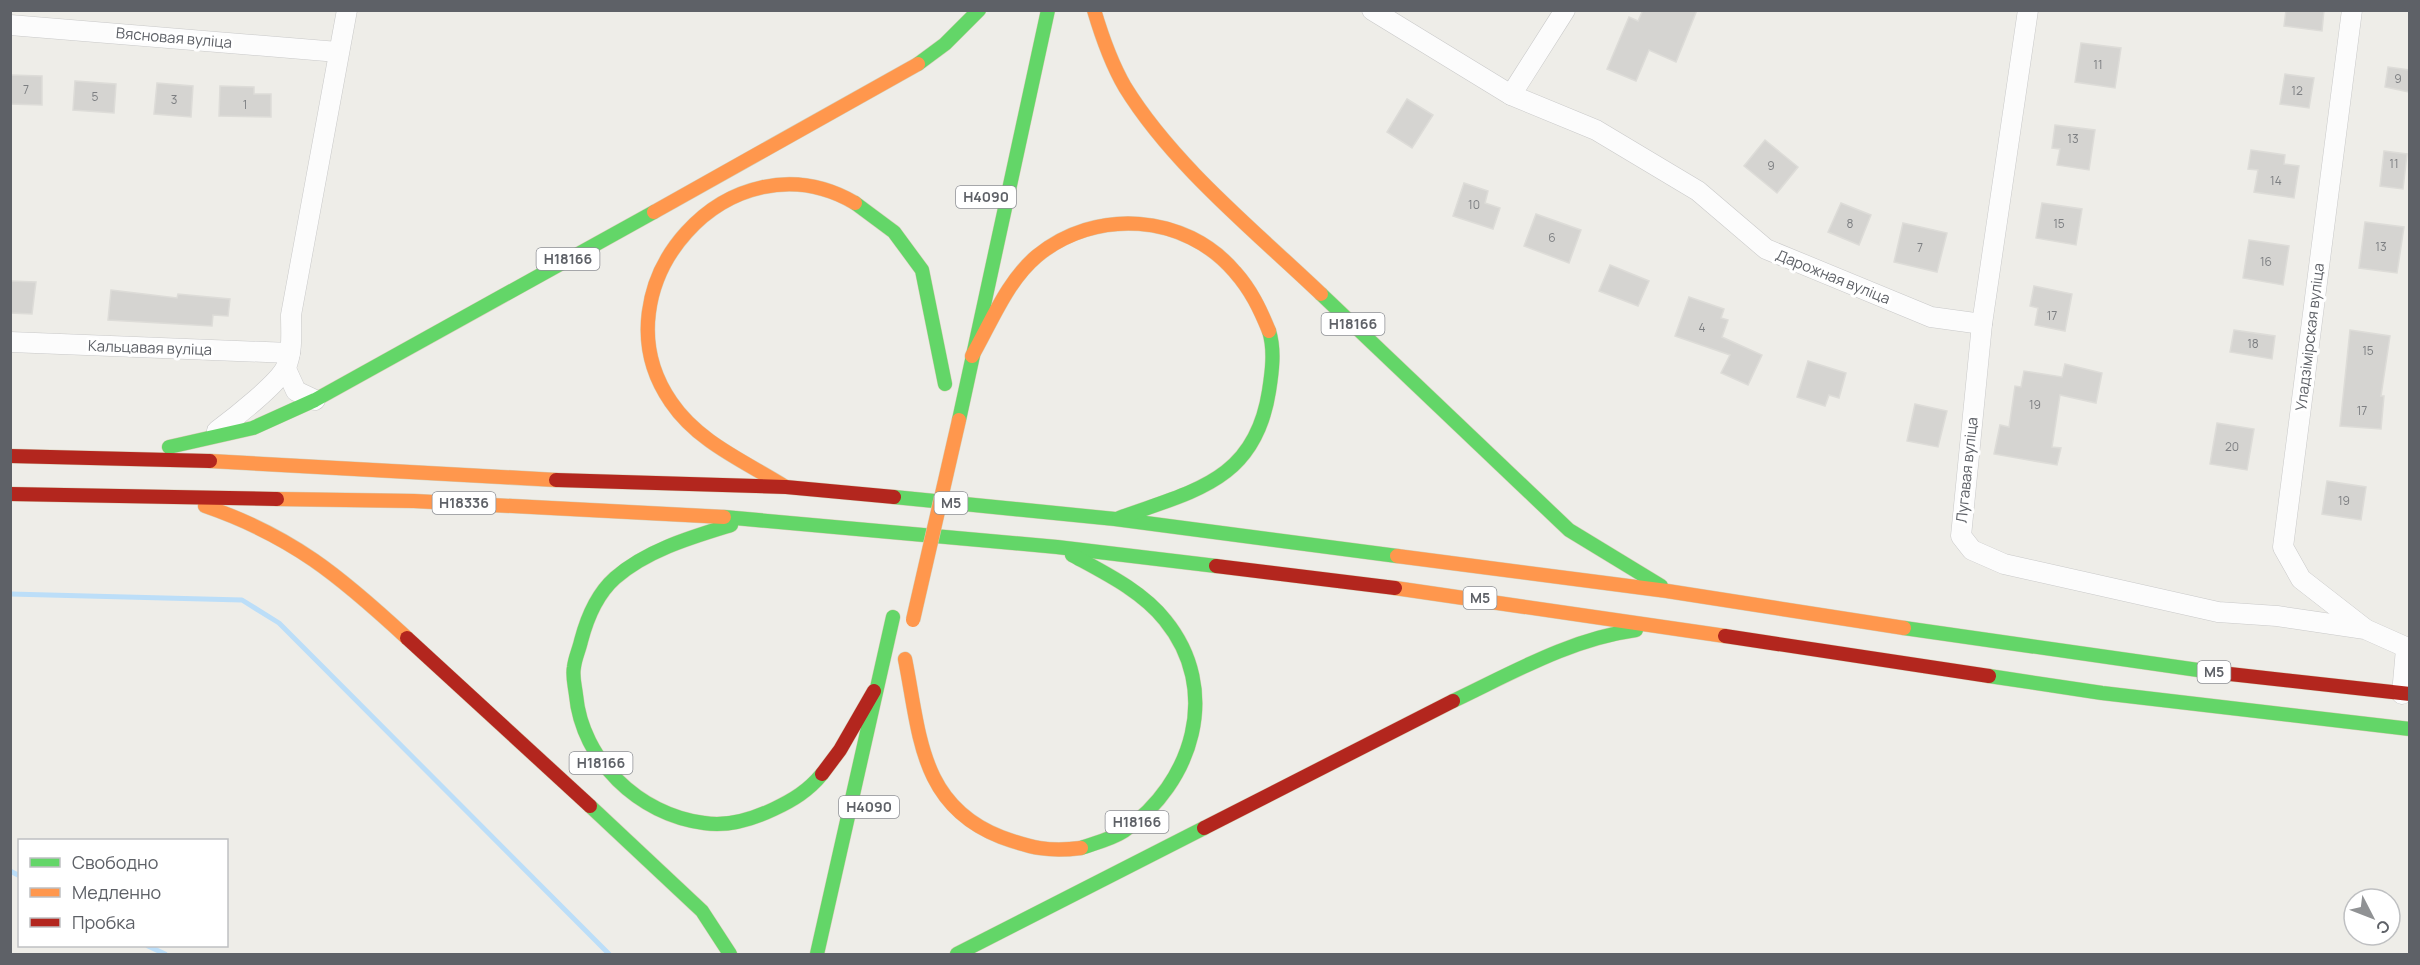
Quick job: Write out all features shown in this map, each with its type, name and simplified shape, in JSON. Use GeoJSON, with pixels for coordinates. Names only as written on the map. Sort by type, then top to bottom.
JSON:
{"type":"FeatureCollection","features":[{"type":"Feature","properties":{"kind":"main road","name":"Н18166"},"geometry":{"type":"LineString","coordinates":[[132,457],[252,428],[315,400],[907,72],[945,44],[979,10]]}},
{"type":"Feature","properties":{"kind":"main road","name":"Н4090"},"geometry":{"type":"LineString","coordinates":[[912,625],[1048,10]]}},
{"type":"Feature","properties":{"kind":"main road","name":"Н18166"},"geometry":{"type":"LineString","coordinates":[[1094,10],[1099,33],[1114,71],[1136,105],[1158,133],[1210,187],[1536,501],[1569,530],[1630,565],[1667,591]]}},
{"type":"Feature","properties":{"kind":"main road"},"geometry":{"type":"LineString","coordinates":[[786,487],[761,471],[725,453],[698,434],[669,401],[651,362],[647,321],[655,284],[670,250],[694,221],[733,197],[777,183],[823,187],[862,205],[897,234],[919,264],[929,298],[944,390],[953,349]]}},
{"type":"Feature","properties":{"kind":"main road"},"geometry":{"type":"LineString","coordinates":[[972,356],[1016,281],[1036,258],[1066,236],[1086,227],[1113,222],[1152,224],[1190,237],[1232,266],[1256,298],[1271,335],[1272,369],[1268,405],[1252,441],[1223,475],[1190,495],[1154,504],[1115,519]]}},
{"type":"Feature","properties":{"kind":"main road","name":"Н18336"},"geometry":{"type":"LineString","coordinates":[[10,456],[132,457],[428,471],[547,480],[786,487]]}},
{"type":"Feature","properties":{"kind":"main road"},"geometry":{"type":"LineString","coordinates":[[908,550],[923,484]]}},
{"type":"Feature","properties":{"kind":"main road","name":"М5"},"geometry":{"type":"LineString","coordinates":[[786,487],[1115,519],[1667,591],[2027,648],[2406,694]]}},
{"type":"Feature","properties":{"kind":"main road","name":"Н18336"},"geometry":{"type":"LineString","coordinates":[[10,494],[175,495],[414,501],[753,518]]}},
{"type":"Feature","properties":{"kind":"main road","name":"Н18166"},"geometry":{"type":"LineString","coordinates":[[175,495],[251,522],[292,542],[347,583],[683,891],[702,911],[730,954]]}},
{"type":"Feature","properties":{"kind":"main road","name":"Н18166"},"geometry":{"type":"LineString","coordinates":[[753,518],[690,537],[621,573],[595,602],[579,635],[573,680],[578,719],[591,751],[613,778],[641,802],[668,816],[697,822],[728,824],[761,816],[795,800],[827,768],[874,691]]}},
{"type":"Feature","properties":{"kind":"main road","name":"М5"},"geometry":{"type":"LineString","coordinates":[[753,518],[1057,547],[1472,597],[2102,693],[2409,729]]}},
{"type":"Feature","properties":{"kind":"main road","name":"Н18166"},"geometry":{"type":"LineString","coordinates":[[897,691],[906,654],[920,749],[938,788],[965,818],[998,838],[1036,850],[1077,850],[1120,836],[1159,805],[1183,769],[1196,723],[1196,690],[1188,659],[1173,630],[1149,604],[1105,573],[1057,547]]}},
{"type":"Feature","properties":{"kind":"main road","name":"Н4090"},"geometry":{"type":"LineString","coordinates":[[817,954],[874,691],[894,611]]}},
{"type":"Feature","properties":{"kind":"main road","name":"Н18166"},"geometry":{"type":"LineString","coordinates":[[957,954],[1453,700],[1565,648],[1614,633],[1660,626]]}},
{"type":"Feature","properties":{"kind":"street"},"geometry":{"type":"LineString","coordinates":[[315,400],[296,391],[288,361],[291,315],[347,10]]}},
{"type":"Feature","properties":{"kind":"street","name":"Дарожная вуліца"},"geometry":{"type":"LineString","coordinates":[[1372,10],[1511,95],[1596,130],[1698,191],[1766,249],[1931,317],[1983,324]]}},
{"type":"Feature","properties":{"kind":"street"},"geometry":{"type":"LineString","coordinates":[[1511,95],[1565,10]]}},
{"type":"Feature","properties":{"kind":"street","name":"Лугавая вуліца"},"geometry":{"type":"LineString","coordinates":[[2028,10],[1983,324],[1961,536],[1972,550],[2004,564],[2218,612],[2277,616],[2365,629],[2408,649]]}},
{"type":"Feature","properties":{"kind":"street","name":"Уладзімірская вуліца"},"geometry":{"type":"LineString","coordinates":[[2352,10],[2283,547],[2301,579],[2365,629]]}},
{"type":"Feature","properties":{"kind":"street","name":"Вясновая вуліца"},"geometry":{"type":"LineString","coordinates":[[10,25],[338,52]]}},
{"type":"Feature","properties":{"kind":"street","name":"Кальцавая вуліца"},"geometry":{"type":"LineString","coordinates":[[10,342],[288,361]]}},
{"type":"Feature","properties":{"kind":"street"},"geometry":{"type":"LineString","coordinates":[[205,440],[241,412],[288,361]]}},
{"type":"Feature","properties":{"kind":"street"},"geometry":{"type":"LineString","coordinates":[[2406,694],[2408,649]]}},
{"type":"Feature","properties":{"kind":"building"},"geometry":{"type":"Polygon","coordinates":[[[1643,10],[1697,10],[1676,62],[1649,50],[1636,81],[1607,69],[1629,17],[1638,21],[1643,10]]]}},
{"type":"Feature","properties":{"kind":"building"},"geometry":{"type":"Polygon","coordinates":[[[2286,10],[2324,10],[2322,31],[2284,26],[2286,10]]]}},
{"type":"Feature","properties":{"kind":"building"},"geometry":{"type":"Polygon","coordinates":[[[2081,43],[2121,48],[2115,88],[2075,82],[2081,43]]]}},
{"type":"Feature","properties":{"kind":"building"},"geometry":{"type":"Polygon","coordinates":[[[2388,67],[2409,70],[2409,92],[2385,87],[2388,67]]]}},
{"type":"Feature","properties":{"kind":"building"},"geometry":{"type":"Polygon","coordinates":[[[2285,74],[2314,78],[2309,108],[2280,104],[2285,74]]]}},
{"type":"Feature","properties":{"kind":"building"},"geometry":{"type":"Polygon","coordinates":[[[10,75],[42,76],[42,105],[10,104],[10,75]]]}},
{"type":"Feature","properties":{"kind":"building"},"geometry":{"type":"Polygon","coordinates":[[[75,81],[116,84],[114,113],[73,110],[75,81]]]}},
{"type":"Feature","properties":{"kind":"building"},"geometry":{"type":"Polygon","coordinates":[[[157,83],[193,86],[191,117],[154,114],[157,83]]]}},
{"type":"Feature","properties":{"kind":"building"},"geometry":{"type":"Polygon","coordinates":[[[220,86],[254,87],[254,94],[271,94],[271,117],[219,116],[220,86]]]}},
{"type":"Feature","properties":{"kind":"building"},"geometry":{"type":"Polygon","coordinates":[[[1407,99],[1433,115],[1412,148],[1387,132],[1407,99]]]}},
{"type":"Feature","properties":{"kind":"building"},"geometry":{"type":"Polygon","coordinates":[[[2055,125],[2095,130],[2089,170],[2057,165],[2060,149],[2052,148],[2055,125]]]}},
{"type":"Feature","properties":{"kind":"building"},"geometry":{"type":"Polygon","coordinates":[[[1765,140],[1798,167],[1777,193],[1744,166],[1765,140]]]}},
{"type":"Feature","properties":{"kind":"building"},"geometry":{"type":"Polygon","coordinates":[[[2251,150],[2285,155],[2284,164],[2299,166],[2294,198],[2254,192],[2258,170],[2248,169],[2251,150]]]}},
{"type":"Feature","properties":{"kind":"building"},"geometry":{"type":"Polygon","coordinates":[[[2384,151],[2407,154],[2403,189],[2380,186],[2384,151]]]}},
{"type":"Feature","properties":{"kind":"building"},"geometry":{"type":"Polygon","coordinates":[[[1464,183],[1488,191],[1485,203],[1500,208],[1493,229],[1453,216],[1464,183]]]}},
{"type":"Feature","properties":{"kind":"building"},"geometry":{"type":"Polygon","coordinates":[[[1841,203],[1871,215],[1859,245],[1828,232],[1841,203]]]}},
{"type":"Feature","properties":{"kind":"building"},"geometry":{"type":"Polygon","coordinates":[[[2042,203],[2082,209],[2076,245],[2036,238],[2042,203]]]}},
{"type":"Feature","properties":{"kind":"building"},"geometry":{"type":"Polygon","coordinates":[[[1536,214],[1581,230],[1569,263],[1524,246],[1536,214]]]}},
{"type":"Feature","properties":{"kind":"building"},"geometry":{"type":"Polygon","coordinates":[[[2365,222],[2404,227],[2397,273],[2359,268],[2365,222]]]}},
{"type":"Feature","properties":{"kind":"building"},"geometry":{"type":"Polygon","coordinates":[[[1903,223],[1947,233],[1937,272],[1894,262],[1903,223]]]}},
{"type":"Feature","properties":{"kind":"building"},"geometry":{"type":"Polygon","coordinates":[[[2249,240],[2289,246],[2283,285],[2243,278],[2249,240]]]}},
{"type":"Feature","properties":{"kind":"building"},"geometry":{"type":"Polygon","coordinates":[[[1610,265],[1649,281],[1638,306],[1599,291],[1610,265]]]}},
{"type":"Feature","properties":{"kind":"building"},"geometry":{"type":"Polygon","coordinates":[[[10,281],[36,282],[32,314],[10,313],[10,281]]]}},
{"type":"Feature","properties":{"kind":"building"},"geometry":{"type":"Polygon","coordinates":[[[2034,286],[2072,294],[2065,331],[2035,325],[2038,308],[2030,306],[2034,286]]]}},
{"type":"Feature","properties":{"kind":"building"},"geometry":{"type":"Polygon","coordinates":[[[111,290],[177,298],[178,294],[230,299],[228,316],[213,315],[212,326],[108,320],[111,290]]]}},
{"type":"Feature","properties":{"kind":"building"},"geometry":{"type":"Polygon","coordinates":[[[1689,297],[1724,309],[1721,318],[1728,320],[1722,337],[1762,355],[1748,385],[1721,373],[1730,355],[1675,336],[1689,297]]]}},
{"type":"Feature","properties":{"kind":"building"},"geometry":{"type":"Polygon","coordinates":[[[2234,330],[2275,336],[2272,359],[2230,352],[2234,330]]]}},
{"type":"Feature","properties":{"kind":"building"},"geometry":{"type":"Polygon","coordinates":[[[2350,330],[2390,336],[2381,396],[2384,396],[2381,429],[2340,426],[2350,330]]]}},
{"type":"Feature","properties":{"kind":"building"},"geometry":{"type":"Polygon","coordinates":[[[1808,361],[1846,373],[1839,398],[1829,395],[1825,406],[1797,397],[1808,361]]]}},
{"type":"Feature","properties":{"kind":"building"},"geometry":{"type":"Polygon","coordinates":[[[2065,364],[2102,373],[2096,403],[2060,395],[2052,447],[2061,448],[2057,465],[1994,454],[2000,425],[2009,427],[2015,386],[2021,387],[2024,371],[2062,377],[2065,364]]]}},
{"type":"Feature","properties":{"kind":"building"},"geometry":{"type":"Polygon","coordinates":[[[1915,404],[1947,411],[1938,447],[1907,441],[1915,404]]]}},
{"type":"Feature","properties":{"kind":"building"},"geometry":{"type":"Polygon","coordinates":[[[2217,423],[2254,429],[2247,470],[2210,464],[2217,423]]]}},
{"type":"Feature","properties":{"kind":"building"},"geometry":{"type":"Polygon","coordinates":[[[2327,481],[2366,487],[2361,520],[2322,514],[2327,481]]]}},
{"type":"Feature","properties":{"kind":"waterway"},"geometry":{"type":"LineString","coordinates":[[10,594],[242,600],[279,623],[609,954]]}},
{"type":"Feature","properties":{"kind":"waterway"},"geometry":{"type":"LineString","coordinates":[[10,871],[18,875]]}},
{"type":"Feature","properties":{"kind":"waterway"},"geometry":{"type":"LineString","coordinates":[[150,947],[165,954]]}},
{"type":"Feature","properties":{"kind":"traffic: fast"},"geometry":{"type":"LineString","coordinates":[[918,64],[945,44],[979,10]]}},
{"type":"Feature","properties":{"kind":"traffic: fast"},"geometry":{"type":"LineString","coordinates":[[959,420],[1048,10]]}},
{"type":"Feature","properties":{"kind":"traffic: fast"},"geometry":{"type":"LineString","coordinates":[[855,203],[894,232],[922,270],[945,384]]}},
{"type":"Feature","properties":{"kind":"traffic: fast"},"geometry":{"type":"LineString","coordinates":[[169,447],[253,428],[315,400],[654,212]]}},
{"type":"Feature","properties":{"kind":"traffic: fast"},"geometry":{"type":"LineString","coordinates":[[1321,294],[1569,530],[1661,586]]}},
{"type":"Feature","properties":{"kind":"traffic: fast"},"geometry":{"type":"LineString","coordinates":[[1119,518],[1195,490],[1235,464],[1250,445],[1262,421],[1272,369],[1269,331]]}},
{"type":"Feature","properties":{"kind":"traffic: fast"},"geometry":{"type":"LineString","coordinates":[[894,497],[1115,519],[1397,556]]}},
{"type":"Feature","properties":{"kind":"traffic: fast"},"geometry":{"type":"LineString","coordinates":[[724,517],[1057,547],[1216,566]]}},
{"type":"Feature","properties":{"kind":"traffic: fast"},"geometry":{"type":"LineString","coordinates":[[731,525],[655,552],[628,568],[603,591],[583,632],[573,674],[581,719],[589,741],[602,762],[637,796],[657,809],[680,818],[704,823],[731,823],[758,816],[794,798],[822,774]]}},
{"type":"Feature","properties":{"kind":"traffic: fast"},"geometry":{"type":"LineString","coordinates":[[1072,555],[1134,591],[1165,620],[1182,647],[1192,676],[1195,705],[1192,734],[1182,762],[1168,788],[1148,811],[1124,831],[1109,839],[1081,848]]}},
{"type":"Feature","properties":{"kind":"traffic: fast"},"geometry":{"type":"LineString","coordinates":[[817,954],[893,617]]}},
{"type":"Feature","properties":{"kind":"traffic: fast"},"geometry":{"type":"LineString","coordinates":[[1904,628],[2212,672]]}},
{"type":"Feature","properties":{"kind":"traffic: fast"},"geometry":{"type":"LineString","coordinates":[[1453,701],[1565,649],[1612,634],[1636,630]]}},
{"type":"Feature","properties":{"kind":"traffic: fast"},"geometry":{"type":"LineString","coordinates":[[1989,676],[2102,693],[2410,729]]}},
{"type":"Feature","properties":{"kind":"traffic: fast"},"geometry":{"type":"LineString","coordinates":[[590,806],[702,911],[730,954]]}},
{"type":"Feature","properties":{"kind":"traffic: fast"},"geometry":{"type":"LineString","coordinates":[[957,954],[1204,828]]}},
{"type":"Feature","properties":{"kind":"traffic: slow"},"geometry":{"type":"LineString","coordinates":[[1094,10],[1107,50],[1120,78],[1144,116],[1216,196],[1321,294]]}},
{"type":"Feature","properties":{"kind":"traffic: slow"},"geometry":{"type":"LineString","coordinates":[[654,212],[918,64]]}},
{"type":"Feature","properties":{"kind":"traffic: slow"},"geometry":{"type":"LineString","coordinates":[[784,486],[708,440],[682,416],[671,402],[651,358],[649,313],[662,270],[686,232],[721,204],[762,187],[808,186],[855,203]]}},
{"type":"Feature","properties":{"kind":"traffic: slow"},"geometry":{"type":"LineString","coordinates":[[972,356],[1000,303],[1026,266],[1060,240],[1085,230],[1112,224],[1139,224],[1166,228],[1191,238],[1215,252],[1246,286],[1259,307],[1269,331]]}},
{"type":"Feature","properties":{"kind":"traffic: slow"},"geometry":{"type":"LineString","coordinates":[[913,620],[959,420]]}},
{"type":"Feature","properties":{"kind":"traffic: slow"},"geometry":{"type":"LineString","coordinates":[[210,461],[556,480]]}},
{"type":"Feature","properties":{"kind":"traffic: slow"},"geometry":{"type":"LineString","coordinates":[[277,499],[414,501],[724,517]]}},
{"type":"Feature","properties":{"kind":"traffic: slow"},"geometry":{"type":"LineString","coordinates":[[205,506],[264,531],[313,560],[359,595],[407,638]]}},
{"type":"Feature","properties":{"kind":"traffic: slow"},"geometry":{"type":"LineString","coordinates":[[1397,556],[1667,591],[1904,628]]}},
{"type":"Feature","properties":{"kind":"traffic: slow"},"geometry":{"type":"LineString","coordinates":[[1395,588],[1725,636]]}},
{"type":"Feature","properties":{"kind":"traffic: slow"},"geometry":{"type":"LineString","coordinates":[[905,659],[920,739],[928,764],[939,786],[954,806],[974,823],[1012,841],[1050,849],[1081,848]]}},
{"type":"Feature","properties":{"kind":"traffic: jam"},"geometry":{"type":"LineString","coordinates":[[10,456],[210,461]]}},
{"type":"Feature","properties":{"kind":"traffic: jam"},"geometry":{"type":"LineString","coordinates":[[556,480],[786,487],[894,497]]}},
{"type":"Feature","properties":{"kind":"traffic: jam"},"geometry":{"type":"LineString","coordinates":[[10,494],[277,499]]}},
{"type":"Feature","properties":{"kind":"traffic: jam"},"geometry":{"type":"LineString","coordinates":[[1216,566],[1395,588]]}},
{"type":"Feature","properties":{"kind":"traffic: jam"},"geometry":{"type":"LineString","coordinates":[[1725,636],[1989,676]]}},
{"type":"Feature","properties":{"kind":"traffic: jam"},"geometry":{"type":"LineString","coordinates":[[407,638],[590,806]]}},
{"type":"Feature","properties":{"kind":"traffic: jam"},"geometry":{"type":"LineString","coordinates":[[2212,672],[2410,694]]}},
{"type":"Feature","properties":{"kind":"traffic: jam"},"geometry":{"type":"LineString","coordinates":[[822,774],[840,750],[874,691]]}},
{"type":"Feature","properties":{"kind":"traffic: jam"},"geometry":{"type":"LineString","coordinates":[[1204,828],[1453,701]]}}]}
